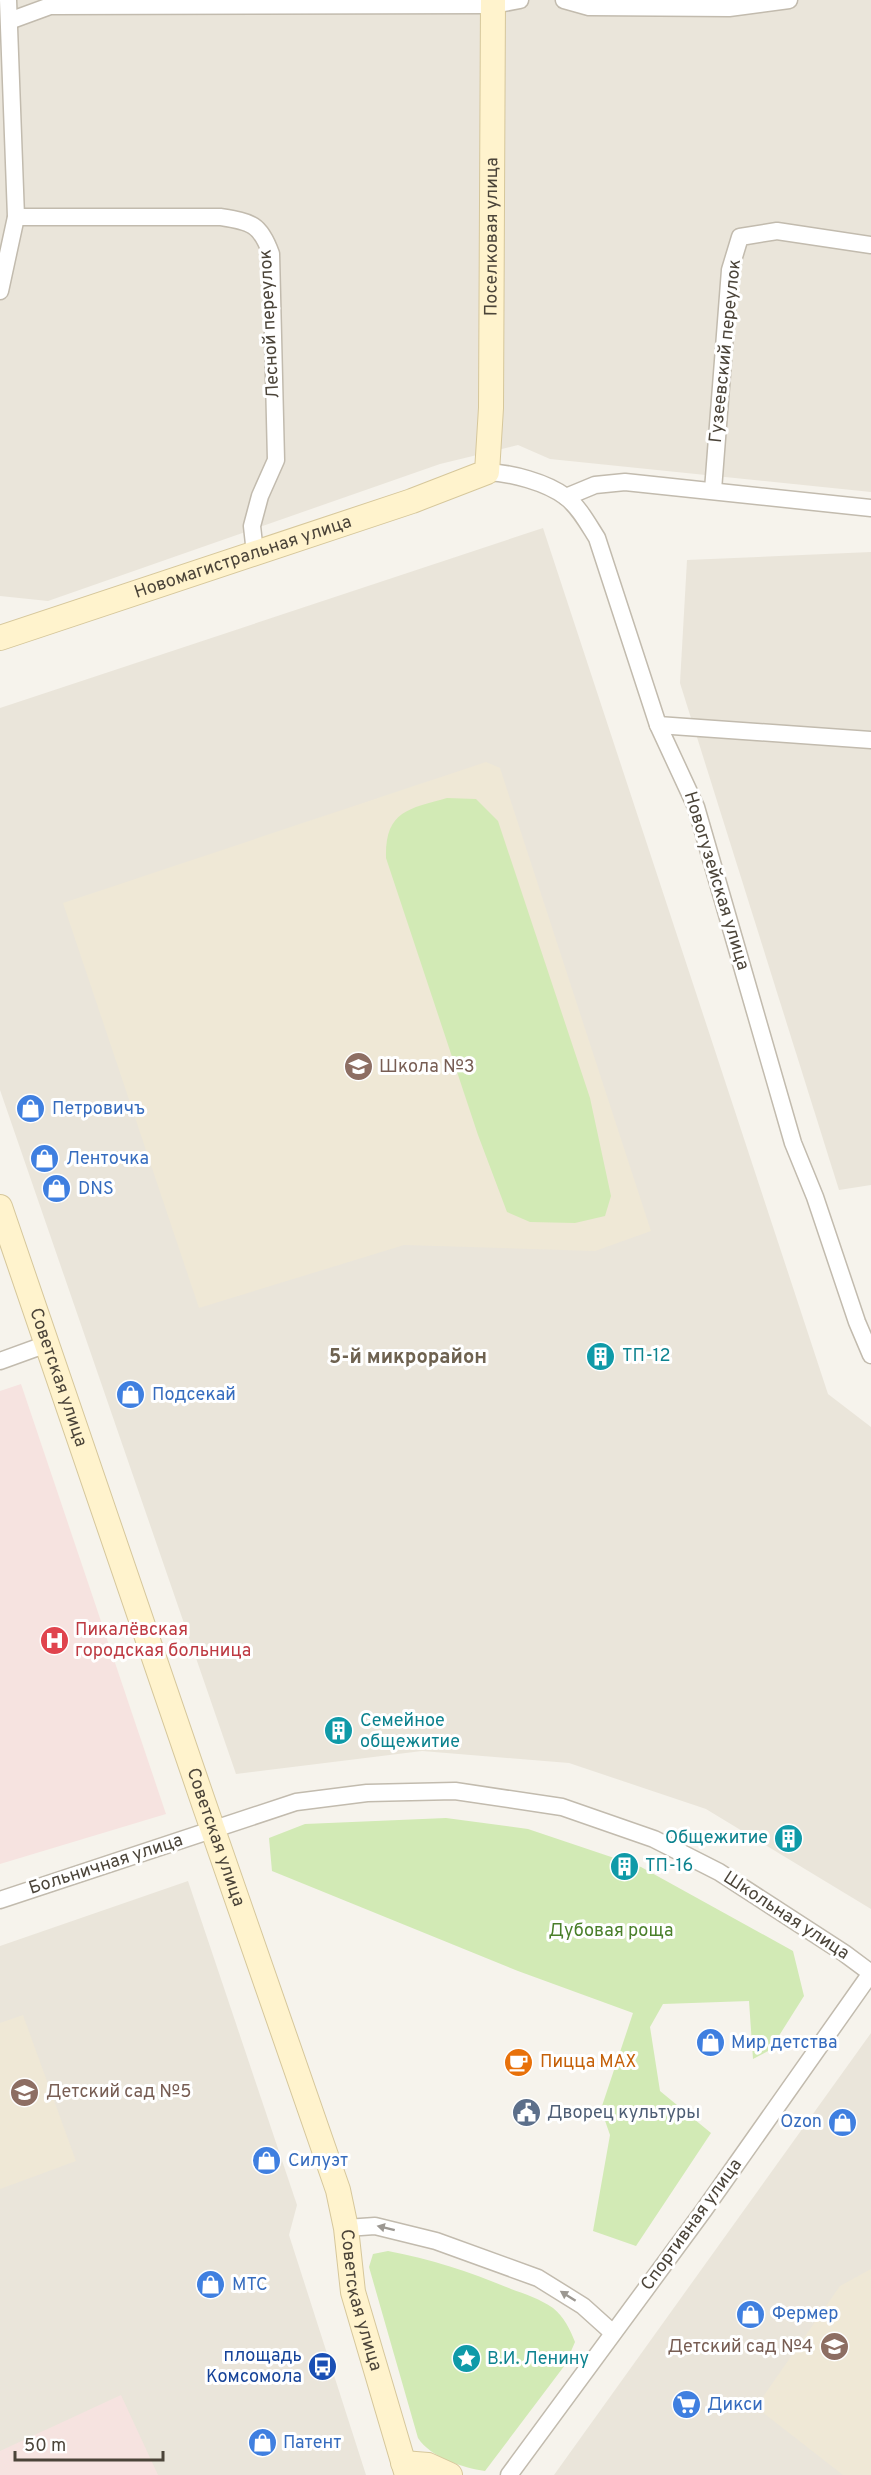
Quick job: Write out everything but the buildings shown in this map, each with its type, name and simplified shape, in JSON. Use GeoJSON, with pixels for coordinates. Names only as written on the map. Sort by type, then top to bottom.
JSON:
{"type":"FeatureCollection","features":[{"type":"Feature","properties":{"kind":"street"},"geometry":{"type":"LineString","coordinates":[[0,291],[16,217],[8,0]]}},
{"type":"Feature","properties":{"kind":"street"},"geometry":{"type":"LineString","coordinates":[[9,21],[50,6],[520,0]]}},
{"type":"Feature","properties":{"kind":"street"},"geometry":{"type":"LineString","coordinates":[[564,0],[589,7],[729,8],[789,0]]}},
{"type":"Feature","properties":{"kind":"street","name":"Поселковая улица"},"geometry":{"type":"LineString","coordinates":[[486,472],[490,408],[493,2]]}},
{"type":"Feature","properties":{"kind":"street","name":"Лесной переулок"},"geometry":{"type":"LineString","coordinates":[[16,217],[220,217],[246,221],[264,235],[270,254],[276,460],[260,496],[252,526],[255,553]]}},
{"type":"Feature","properties":{"kind":"street","name":"Гузеевский переулок"},"geometry":{"type":"LineString","coordinates":[[713,490],[730,270],[740,237],[777,231],[871,245]]}},
{"type":"Feature","properties":{"kind":"street","name":"Новогузейская улица"},"geometry":{"type":"LineString","coordinates":[[486,472],[505,473],[535,482],[566,497],[584,516],[597,538],[658,725],[696,807],[793,1143],[815,1197],[857,1322],[871,1355]]}},
{"type":"Feature","properties":{"kind":"street","name":"Новомагистральная улица"},"geometry":{"type":"LineString","coordinates":[[0,638],[412,501],[486,472]]}},
{"type":"Feature","properties":{"kind":"street"},"geometry":{"type":"LineString","coordinates":[[566,497],[595,485],[625,482],[871,508]]}},
{"type":"Feature","properties":{"kind":"street"},"geometry":{"type":"LineString","coordinates":[[658,725],[871,740]]}},
{"type":"Feature","properties":{"kind":"street","name":"Советская улица"},"geometry":{"type":"LineString","coordinates":[[0,1207],[338,2190],[346,2228],[353,2292],[403,2471]]}},
{"type":"Feature","properties":{"kind":"street"},"geometry":{"type":"LineString","coordinates":[[0,1361],[46,1344]]}},
{"type":"Feature","properties":{"kind":"street","name":"Школьная улица"},"geometry":{"type":"LineString","coordinates":[[213,1830],[296,1802],[367,1793],[455,1791],[562,1807],[654,1839],[719,1872],[871,1973]]}},
{"type":"Feature","properties":{"kind":"street","name":"Больничная улица"},"geometry":{"type":"LineString","coordinates":[[0,1900],[213,1830]]}},
{"type":"Feature","properties":{"kind":"street","name":"Спортивная улица"},"geometry":{"type":"LineString","coordinates":[[509,2475],[704,2210],[871,1973]]}},
{"type":"Feature","properties":{"kind":"street"},"geometry":{"type":"LineString","coordinates":[[346,2228],[375,2226],[436,2241],[538,2278],[583,2306],[613,2333]]}},
{"type":"Feature","properties":{"kind":"street"},"geometry":{"type":"LineString","coordinates":[[403,2471],[428,2465],[450,2475]]}},
{"type":"Feature","properties":{"kind":"shaded area"},"geometry":{"type":"Polygon","coordinates":[[[0,0],[871,0],[871,492],[550,459],[518,445],[440,464],[48,601],[0,596],[0,0]]]}},
{"type":"Feature","properties":{"kind":"shaded area","name":"5-й микрорайон"},"geometry":{"type":"Polygon","coordinates":[[[543,528],[828,1394],[871,1427],[871,1909],[706,1809],[569,1763],[422,1751],[236,1774],[0,1090],[0,708],[543,528]]]}},
{"type":"Feature","properties":{"kind":"shaded area"},"geometry":{"type":"Polygon","coordinates":[[[871,552],[871,1185],[839,1190],[680,683],[687,560],[871,552]]]}},
{"type":"Feature","properties":{"kind":"shaded area","name":"Школа №3"},"geometry":{"type":"Polygon","coordinates":[[[486,762],[500,768],[651,1231],[595,1251],[404,1245],[199,1308],[63,903],[486,762]]]}},
{"type":"Feature","properties":{"kind":"shaded area","name":"Пикалёвская городская больница"},"geometry":{"type":"Polygon","coordinates":[[[21,1384],[166,1814],[0,1864],[0,1391],[21,1384]]]}},
{"type":"Feature","properties":{"kind":"shaded area"},"geometry":{"type":"Polygon","coordinates":[[[188,1881],[297,2205],[289,2235],[366,2475],[0,2475],[0,1946],[188,1881]]]}},
{"type":"Feature","properties":{"kind":"shaded area","name":"Детский сад №5"},"geometry":{"type":"Polygon","coordinates":[[[23,2015],[76,2161],[0,2189],[0,2023],[23,2015]]]}},
{"type":"Feature","properties":{"kind":"shaded area"},"geometry":{"type":"Polygon","coordinates":[[[871,2033],[871,2475],[554,2475],[871,2033]]]}},
{"type":"Feature","properties":{"kind":"shaded area","name":"Детский сад №4"},"geometry":{"type":"Polygon","coordinates":[[[871,2269],[871,2475],[843,2475],[756,2407],[840,2286],[871,2269]]]}},
{"type":"Feature","properties":{"kind":"shaded area"},"geometry":{"type":"Polygon","coordinates":[[[121,2395],[158,2475],[0,2475],[0,2451],[121,2395]]]}},
{"type":"Feature","properties":{"kind":"green space"},"geometry":{"type":"Polygon","coordinates":[[[447,798],[476,799],[498,821],[590,1098],[611,1196],[605,1216],[575,1223],[530,1222],[507,1212],[478,1135],[386,858],[390,830],[401,814],[421,805],[447,798]]]}},
{"type":"Feature","properties":{"kind":"green space","name":"Дубовая роща"},"geometry":{"type":"Polygon","coordinates":[[[446,1818],[528,1829],[641,1867],[793,1951],[804,1996],[770,2050],[753,2059],[749,2001],[663,2004],[650,2027],[660,2091],[711,2133],[636,2246],[593,2231],[610,2135],[601,2109],[633,2013],[518,1971],[272,1871],[269,1838],[305,1824],[446,1818]]]}},
{"type":"Feature","properties":{"kind":"green space"},"geometry":{"type":"Polygon","coordinates":[[[388,2251],[450,2267],[538,2299],[557,2312],[571,2332],[575,2342],[565,2365],[485,2471],[439,2456],[423,2445],[418,2438],[369,2267],[373,2254],[388,2251]]]}},
{"type":"Feature","properties":{"kind":"place","name":"Школа №3"},"geometry":{"type":"Point","coordinates":[358,1067]}},
{"type":"Feature","properties":{"kind":"place","name":"Петровичъ"},"geometry":{"type":"Point","coordinates":[31,1109]}},
{"type":"Feature","properties":{"kind":"place","name":"Ленточка"},"geometry":{"type":"Point","coordinates":[45,1159]}},
{"type":"Feature","properties":{"kind":"place","name":"DNS"},"geometry":{"type":"Point","coordinates":[57,1189]}},
{"type":"Feature","properties":{"kind":"place","name":"ТП-12"},"geometry":{"type":"Point","coordinates":[601,1356]}},
{"type":"Feature","properties":{"kind":"place","name":"Подсекай"},"geometry":{"type":"Point","coordinates":[131,1395]}},
{"type":"Feature","properties":{"kind":"place","name":"Пикалёвская городская больница"},"geometry":{"type":"Point","coordinates":[54,1640]}},
{"type":"Feature","properties":{"kind":"place","name":"Семейное общежитие"},"geometry":{"type":"Point","coordinates":[339,1731]}},
{"type":"Feature","properties":{"kind":"place","name":"Общежитие"},"geometry":{"type":"Point","coordinates":[789,1838]}},
{"type":"Feature","properties":{"kind":"place","name":"ТП-16"},"geometry":{"type":"Point","coordinates":[624,1866]}},
{"type":"Feature","properties":{"kind":"place","name":"Мир детства"},"geometry":{"type":"Point","coordinates":[710,2043]}},
{"type":"Feature","properties":{"kind":"place","name":"Пицца MAX"},"geometry":{"type":"Point","coordinates":[519,2062]}},
{"type":"Feature","properties":{"kind":"place","name":"Детский сад №5"},"geometry":{"type":"Point","coordinates":[25,2092]}},
{"type":"Feature","properties":{"kind":"place","name":"Дворец культуры"},"geometry":{"type":"Point","coordinates":[526,2113]}},
{"type":"Feature","properties":{"kind":"place","name":"Ozon"},"geometry":{"type":"Point","coordinates":[843,2122]}},
{"type":"Feature","properties":{"kind":"place","name":"Силуэт"},"geometry":{"type":"Point","coordinates":[267,2161]}},
{"type":"Feature","properties":{"kind":"place","name":"МТС"},"geometry":{"type":"Point","coordinates":[211,2285]}},
{"type":"Feature","properties":{"kind":"place","name":"Фермер"},"geometry":{"type":"Point","coordinates":[751,2314]}},
{"type":"Feature","properties":{"kind":"place","name":"Детский сад №4"},"geometry":{"type":"Point","coordinates":[834,2347]}},
{"type":"Feature","properties":{"kind":"place","name":"В.И. Ленину"},"geometry":{"type":"Point","coordinates":[466,2359]}},
{"type":"Feature","properties":{"kind":"place","name":"площадь Комсомола"},"geometry":{"type":"Point","coordinates":[323,2366]}},
{"type":"Feature","properties":{"kind":"place","name":"Дикси"},"geometry":{"type":"Point","coordinates":[686,2405]}},
{"type":"Feature","properties":{"kind":"place","name":"Патент"},"geometry":{"type":"Point","coordinates":[262,2443]}},
{"type":"Feature","properties":{"kind":"district","name":"5-й микрорайон"},"geometry":{"type":"Point","coordinates":[408,1358]}}]}
